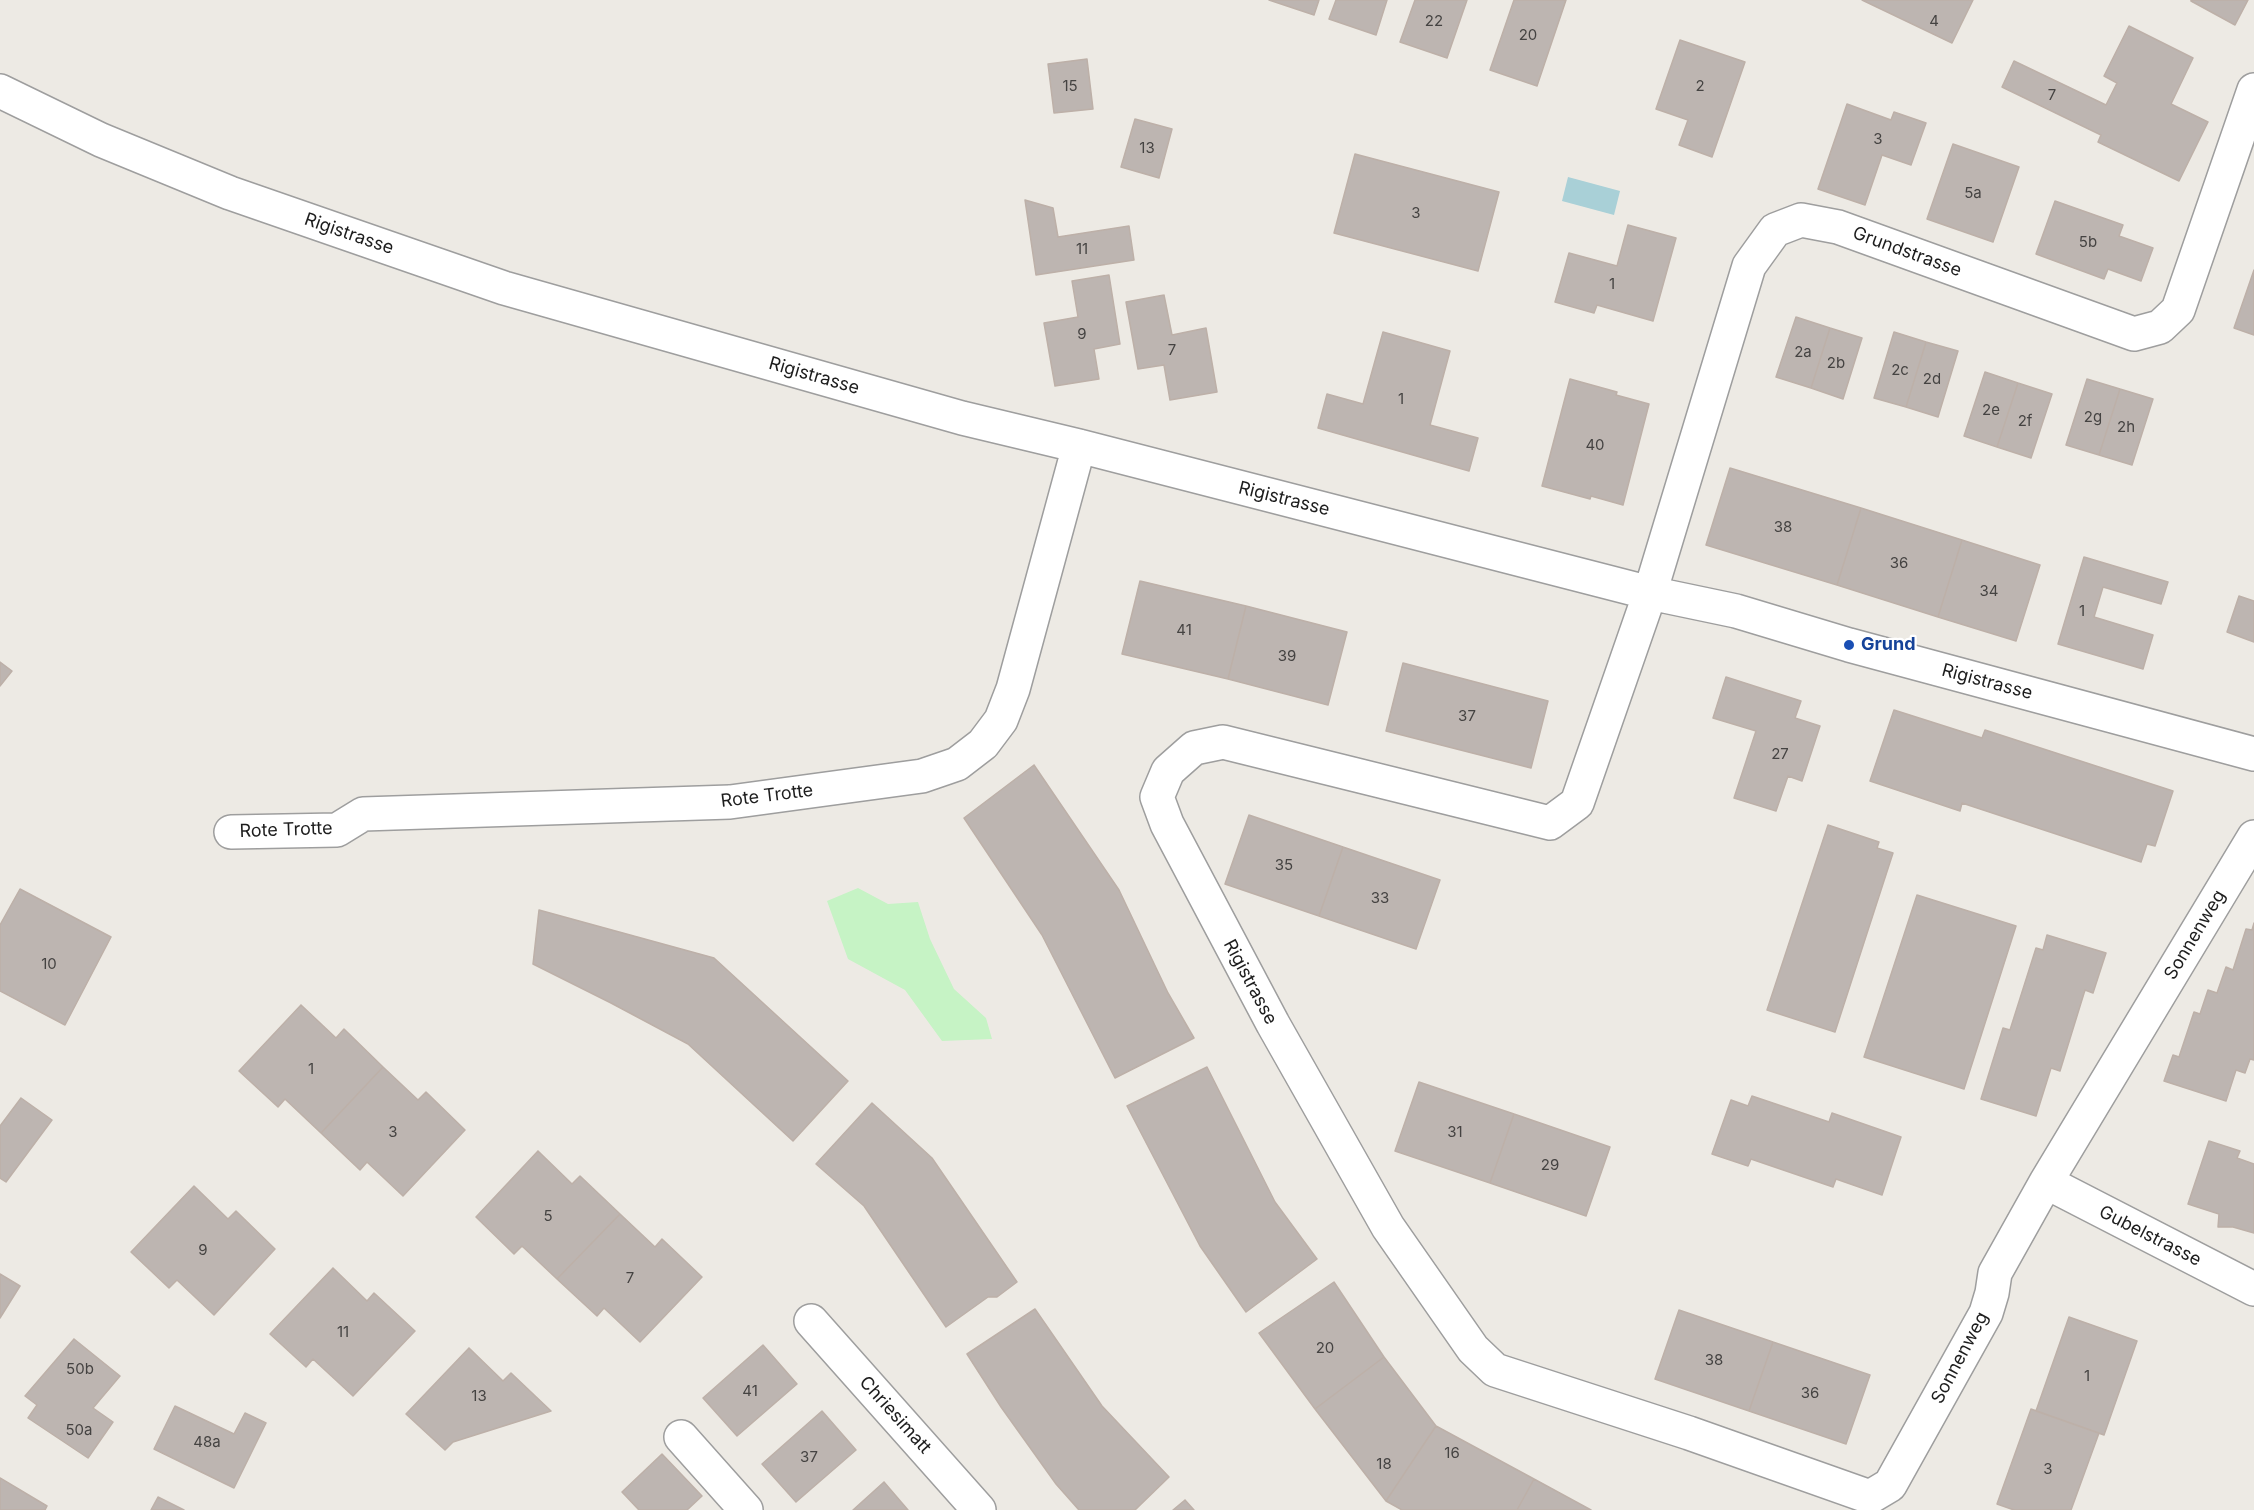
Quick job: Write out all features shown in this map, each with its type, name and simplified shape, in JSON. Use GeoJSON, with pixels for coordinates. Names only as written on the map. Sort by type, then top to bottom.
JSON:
{"type":"FeatureCollection","features":[{"type":"Feature","properties":{"kind":"street","name":"Grundstrasse"},"geometry":{"type":"LineString","coordinates":[[1650,592],[1749,266],[1775,230],[1801,220],[1838,227],[2134,334],[2160,327],[2178,310],[2254,90]]}},
{"type":"Feature","properties":{"kind":"street","name":"Rigistrasse"},"geometry":{"type":"LineString","coordinates":[[0,91],[101,140],[230,193],[504,288],[962,418],[1650,592],[1736,611],[1861,648],[2254,754]]}},
{"type":"Feature","properties":{"kind":"street","name":"Rote Trotte"},"geometry":{"type":"LineString","coordinates":[[231,832],[337,830],[363,814],[730,802],[922,776],[957,764],[983,744],[1001,720],[1013,689],[1079,446]]}},
{"type":"Feature","properties":{"kind":"street","name":"Rigistrasse"},"geometry":{"type":"LineString","coordinates":[[1495,1370],[1473,1349],[1388,1227],[1273,1024],[1167,824],[1157,796],[1168,771],[1194,748],[1223,742],[1550,823],[1577,803],[1650,592]]}},
{"type":"Feature","properties":{"kind":"street","name":"Sonnenweg"},"geometry":{"type":"LineString","coordinates":[[1495,1370],[1689,1433],[1870,1497],[1890,1485],[1986,1312],[1995,1273],[2046,1182],[2254,837]]}},
{"type":"Feature","properties":{"kind":"street","name":"Gubelstrasse"},"geometry":{"type":"LineString","coordinates":[[2046,1182],[2254,1289]]}},
{"type":"Feature","properties":{"kind":"street","name":"Chriesimatt"},"geometry":{"type":"LineString","coordinates":[[812,1321],[979,1510]]}},
{"type":"Feature","properties":{"kind":"street"},"geometry":{"type":"LineString","coordinates":[[681,1437],[746,1510]]}},
{"type":"Feature","properties":{"kind":"green space"},"geometry":{"type":"Polygon","coordinates":[[[858,888],[888,904],[918,902],[930,939],[954,989],[986,1018],[992,1039],[942,1041],[905,990],[848,959],[827,901],[858,888]]]}},
{"type":"Feature","properties":{"kind":"water"},"geometry":{"type":"Polygon","coordinates":[[[1568,177],[1620,191],[1614,215],[1562,201],[1568,177]]]}},
{"type":"Feature","properties":{"kind":"building"},"geometry":{"type":"Polygon","coordinates":[[[1269,0],[1319,0],[1314,15],[1269,0]]]}},
{"type":"Feature","properties":{"kind":"building"},"geometry":{"type":"Polygon","coordinates":[[[1336,0],[1387,0],[1376,35],[1329,19],[1336,0]]]}},
{"type":"Feature","properties":{"kind":"building"},"geometry":{"type":"Polygon","coordinates":[[[1415,0],[1467,0],[1447,58],[1400,42],[1415,0]]]}},
{"type":"Feature","properties":{"kind":"building"},"geometry":{"type":"Polygon","coordinates":[[[1514,0],[1566,0],[1537,86],[1490,70],[1514,0]]]}},
{"type":"Feature","properties":{"kind":"building"},"geometry":{"type":"Polygon","coordinates":[[[1862,0],[1973,0],[1952,43],[1862,0]]]}},
{"type":"Feature","properties":{"kind":"building"},"geometry":{"type":"Polygon","coordinates":[[[2191,0],[2248,0],[2235,25],[2191,0]]]}},
{"type":"Feature","properties":{"kind":"building"},"geometry":{"type":"Polygon","coordinates":[[[2129,26],[2193,58],[2171,104],[2208,122],[2179,181],[2098,142],[2101,135],[2002,87],[2014,61],[2106,105],[2117,83],[2104,76],[2129,26]]]}},
{"type":"Feature","properties":{"kind":"building"},"geometry":{"type":"Polygon","coordinates":[[[1680,40],[1745,62],[1712,157],[1679,145],[1688,120],[1656,109],[1680,40]]]}},
{"type":"Feature","properties":{"kind":"building"},"geometry":{"type":"Polygon","coordinates":[[[1087,59],[1093,109],[1054,113],[1048,64],[1087,59]]]}},
{"type":"Feature","properties":{"kind":"building"},"geometry":{"type":"Polygon","coordinates":[[[1847,104],[1891,120],[1894,112],[1926,123],[1911,165],[1882,155],[1865,205],[1818,189],[1847,104]]]}},
{"type":"Feature","properties":{"kind":"building"},"geometry":{"type":"Polygon","coordinates":[[[1135,119],[1172,129],[1159,178],[1121,167],[1135,119]]]}},
{"type":"Feature","properties":{"kind":"building"},"geometry":{"type":"Polygon","coordinates":[[[1953,144],[2019,167],[1993,242],[1927,219],[1953,144]]]}},
{"type":"Feature","properties":{"kind":"building"},"geometry":{"type":"Polygon","coordinates":[[[1355,154],[1499,192],[1478,271],[1334,233],[1355,154]]]}},
{"type":"Feature","properties":{"kind":"building"},"geometry":{"type":"Polygon","coordinates":[[[1025,200],[1053,208],[1058,237],[1129,226],[1134,260],[1036,275],[1025,200]]]}},
{"type":"Feature","properties":{"kind":"building"},"geometry":{"type":"Polygon","coordinates":[[[2055,201],[2123,225],[2119,236],[2153,248],[2141,281],[2108,269],[2104,279],[2036,254],[2055,201]]]}},
{"type":"Feature","properties":{"kind":"building"},"geometry":{"type":"Polygon","coordinates":[[[1628,225],[1676,238],[1653,321],[1597,305],[1594,313],[1555,302],[1569,253],[1617,266],[1628,225]]]}},
{"type":"Feature","properties":{"kind":"building"},"geometry":{"type":"Polygon","coordinates":[[[2254,270],[2254,335],[2234,328],[2254,270]]]}},
{"type":"Feature","properties":{"kind":"building"},"geometry":{"type":"Polygon","coordinates":[[[1109,275],[1120,344],[1094,349],[1099,379],[1055,386],[1044,323],[1078,317],[1072,281],[1109,275]]]}},
{"type":"Feature","properties":{"kind":"building"},"geometry":{"type":"Polygon","coordinates":[[[1164,295],[1172,335],[1206,328],[1217,392],[1170,400],[1164,365],[1138,369],[1126,302],[1164,295]]]}},
{"type":"Feature","properties":{"kind":"building"},"geometry":{"type":"Polygon","coordinates":[[[1796,317],[1830,328],[1811,388],[1776,377],[1796,317]]]}},
{"type":"Feature","properties":{"kind":"building"},"geometry":{"type":"Polygon","coordinates":[[[1830,328],[1862,338],[1843,399],[1811,388],[1830,328]]]}},
{"type":"Feature","properties":{"kind":"building"},"geometry":{"type":"Polygon","coordinates":[[[1383,332],[1450,351],[1430,425],[1478,438],[1469,471],[1318,428],[1327,394],[1363,404],[1383,332]]]}},
{"type":"Feature","properties":{"kind":"building"},"geometry":{"type":"Polygon","coordinates":[[[1894,332],[1926,342],[1906,407],[1874,398],[1894,332]]]}},
{"type":"Feature","properties":{"kind":"building"},"geometry":{"type":"Polygon","coordinates":[[[1926,342],[1958,351],[1938,417],[1906,407],[1926,342]]]}},
{"type":"Feature","properties":{"kind":"building"},"geometry":{"type":"Polygon","coordinates":[[[1985,372],[2018,383],[1997,447],[1964,436],[1985,372]]]}},
{"type":"Feature","properties":{"kind":"building"},"geometry":{"type":"Polygon","coordinates":[[[1570,379],[1649,404],[1623,505],[1542,486],[1570,379]]]}},
{"type":"Feature","properties":{"kind":"building"},"geometry":{"type":"Polygon","coordinates":[[[2087,379],[2120,389],[2099,455],[2066,445],[2087,379]]]}},
{"type":"Feature","properties":{"kind":"building"},"geometry":{"type":"Polygon","coordinates":[[[2018,383],[2052,394],[2031,458],[1997,447],[2018,383]]]}},
{"type":"Feature","properties":{"kind":"building"},"geometry":{"type":"Polygon","coordinates":[[[2120,389],[2153,399],[2132,465],[2099,455],[2120,389]]]}},
{"type":"Feature","properties":{"kind":"building"},"geometry":{"type":"Polygon","coordinates":[[[1730,468],[1861,508],[1837,585],[1706,545],[1730,468]]]}},
{"type":"Feature","properties":{"kind":"building"},"geometry":{"type":"Polygon","coordinates":[[[1861,508],[1962,540],[1938,617],[1837,585],[1861,508]]]}},
{"type":"Feature","properties":{"kind":"building"},"geometry":{"type":"Polygon","coordinates":[[[1962,540],[2040,565],[2016,641],[1938,617],[1962,540]]]}},
{"type":"Feature","properties":{"kind":"building"},"geometry":{"type":"Polygon","coordinates":[[[2084,557],[2168,582],[2161,604],[2103,587],[2094,617],[2153,635],[2143,669],[2058,644],[2084,557]]]}},
{"type":"Feature","properties":{"kind":"building"},"geometry":{"type":"Polygon","coordinates":[[[1140,581],[1246,606],[1228,679],[1122,654],[1140,581]]]}},
{"type":"Feature","properties":{"kind":"building"},"geometry":{"type":"Polygon","coordinates":[[[2239,596],[2254,601],[2254,642],[2227,632],[2239,596]]]}},
{"type":"Feature","properties":{"kind":"building"},"geometry":{"type":"Polygon","coordinates":[[[1246,606],[1347,632],[1328,705],[1228,679],[1246,606]]]}},
{"type":"Feature","properties":{"kind":"building"},"geometry":{"type":"Polygon","coordinates":[[[0,662],[12,671],[0,686],[0,662]]]}},
{"type":"Feature","properties":{"kind":"building"},"geometry":{"type":"Polygon","coordinates":[[[1403,663],[1548,701],[1531,768],[1386,731],[1403,663]]]}},
{"type":"Feature","properties":{"kind":"building"},"geometry":{"type":"Polygon","coordinates":[[[1726,677],[1801,701],[1795,718],[1820,726],[1802,781],[1788,776],[1776,811],[1734,798],[1756,731],[1713,718],[1726,677]]]}},
{"type":"Feature","properties":{"kind":"building"},"geometry":{"type":"Polygon","coordinates":[[[1894,710],[1982,738],[1985,730],[2173,791],[2155,846],[2147,844],[2141,862],[1962,803],[1960,811],[1870,781],[1894,710]]]}},
{"type":"Feature","properties":{"kind":"building"},"geometry":{"type":"Polygon","coordinates":[[[1034,765],[1119,890],[1168,993],[1194,1038],[1115,1078],[1042,935],[964,818],[1034,765]]]}},
{"type":"Feature","properties":{"kind":"building"},"geometry":{"type":"Polygon","coordinates":[[[1249,815],[1343,847],[1319,916],[1225,884],[1249,815]]]}},
{"type":"Feature","properties":{"kind":"building"},"geometry":{"type":"Polygon","coordinates":[[[1828,825],[1879,842],[1877,848],[1893,853],[1835,1032],[1767,1010],[1828,825]]]}},
{"type":"Feature","properties":{"kind":"building"},"geometry":{"type":"Polygon","coordinates":[[[1343,847],[1440,880],[1416,949],[1319,916],[1343,847]]]}},
{"type":"Feature","properties":{"kind":"building"},"geometry":{"type":"Polygon","coordinates":[[[20,889],[111,937],[65,1025],[0,991],[0,925],[20,889]]]}},
{"type":"Feature","properties":{"kind":"building"},"geometry":{"type":"Polygon","coordinates":[[[1917,895],[2016,926],[1964,1089],[1864,1057],[1917,895]]]}},
{"type":"Feature","properties":{"kind":"building"},"geometry":{"type":"Polygon","coordinates":[[[539,910],[714,958],[848,1081],[793,1141],[688,1044],[533,964],[539,910]]]}},
{"type":"Feature","properties":{"kind":"building"},"geometry":{"type":"Polygon","coordinates":[[[2254,923],[2254,1060],[2250,1059],[2245,1073],[2236,1070],[2226,1101],[2164,1081],[2173,1055],[2179,1057],[2194,1012],[2200,1014],[2208,990],[2217,993],[2226,967],[2233,970],[2246,929],[2252,930],[2254,923]]]}},
{"type":"Feature","properties":{"kind":"building"},"geometry":{"type":"Polygon","coordinates":[[[2047,935],[2106,953],[2093,993],[2085,990],[2060,1071],[2051,1068],[2036,1116],[1981,1099],[2003,1028],[2010,1030],[2036,948],[2043,950],[2047,935]]]}},
{"type":"Feature","properties":{"kind":"building"},"geometry":{"type":"Polygon","coordinates":[[[301,1005],[336,1038],[344,1029],[383,1067],[321,1133],[285,1099],[278,1107],[239,1071],[301,1005]]]}},
{"type":"Feature","properties":{"kind":"building"},"geometry":{"type":"Polygon","coordinates":[[[383,1067],[418,1100],[426,1092],[465,1130],[403,1196],[367,1162],[360,1170],[321,1133],[383,1067]]]}},
{"type":"Feature","properties":{"kind":"building"},"geometry":{"type":"Polygon","coordinates":[[[1207,1067],[1275,1202],[1317,1259],[1246,1312],[1200,1246],[1127,1106],[1207,1067]]]}},
{"type":"Feature","properties":{"kind":"building"},"geometry":{"type":"Polygon","coordinates":[[[1419,1082],[1514,1114],[1490,1183],[1395,1151],[1419,1082]]]}},
{"type":"Feature","properties":{"kind":"building"},"geometry":{"type":"Polygon","coordinates":[[[1752,1096],[1829,1122],[1832,1113],[1901,1137],[1882,1195],[1836,1179],[1833,1187],[1751,1159],[1748,1166],[1712,1154],[1731,1100],[1748,1106],[1752,1096]]]}},
{"type":"Feature","properties":{"kind":"building"},"geometry":{"type":"Polygon","coordinates":[[[21,1098],[52,1120],[6,1182],[0,1178],[0,1126],[21,1098]]]}},
{"type":"Feature","properties":{"kind":"building"},"geometry":{"type":"Polygon","coordinates":[[[872,1103],[932,1158],[1017,1282],[997,1297],[988,1297],[946,1327],[864,1206],[816,1164],[872,1103]]]}},
{"type":"Feature","properties":{"kind":"building"},"geometry":{"type":"Polygon","coordinates":[[[1514,1114],[1610,1147],[1586,1216],[1490,1183],[1514,1114]]]}},
{"type":"Feature","properties":{"kind":"building"},"geometry":{"type":"Polygon","coordinates":[[[2209,1141],[2240,1151],[2237,1158],[2254,1164],[2254,1233],[2233,1227],[2218,1227],[2219,1214],[2188,1204],[2209,1141]]]}},
{"type":"Feature","properties":{"kind":"building"},"geometry":{"type":"Polygon","coordinates":[[[538,1151],[572,1184],[580,1176],[620,1214],[557,1279],[522,1246],[514,1254],[476,1217],[538,1151]]]}},
{"type":"Feature","properties":{"kind":"building"},"geometry":{"type":"Polygon","coordinates":[[[194,1186],[228,1219],[236,1211],[275,1249],[214,1315],[177,1280],[169,1288],[131,1252],[194,1186]]]}},
{"type":"Feature","properties":{"kind":"building"},"geometry":{"type":"Polygon","coordinates":[[[620,1214],[655,1247],[662,1239],[702,1277],[640,1342],[604,1308],[597,1316],[557,1279],[620,1214]]]}},
{"type":"Feature","properties":{"kind":"building"},"geometry":{"type":"Polygon","coordinates":[[[333,1268],[367,1301],[374,1293],[415,1331],[353,1396],[313,1359],[306,1367],[270,1334],[333,1268]]]}},
{"type":"Feature","properties":{"kind":"building"},"geometry":{"type":"Polygon","coordinates":[[[0,1274],[20,1286],[0,1318],[0,1274]]]}},
{"type":"Feature","properties":{"kind":"building"},"geometry":{"type":"Polygon","coordinates":[[[1334,1282],[1384,1357],[1315,1409],[1259,1333],[1334,1282]]]}},
{"type":"Feature","properties":{"kind":"building"},"geometry":{"type":"Polygon","coordinates":[[[1035,1309],[1102,1406],[1169,1477],[1135,1510],[1079,1510],[1056,1484],[1001,1407],[967,1354],[1035,1309]]]}},
{"type":"Feature","properties":{"kind":"building"},"geometry":{"type":"Polygon","coordinates":[[[1679,1310],[1773,1342],[1749,1411],[1655,1379],[1679,1310]]]}},
{"type":"Feature","properties":{"kind":"building"},"geometry":{"type":"Polygon","coordinates":[[[2069,1317],[2137,1341],[2104,1435],[2036,1411],[2069,1317]]]}},
{"type":"Feature","properties":{"kind":"building"},"geometry":{"type":"Polygon","coordinates":[[[74,1339],[120,1376],[93,1408],[113,1422],[88,1458],[28,1418],[37,1405],[25,1396],[74,1339]]]}},
{"type":"Feature","properties":{"kind":"building"},"geometry":{"type":"Polygon","coordinates":[[[1773,1342],[1870,1375],[1846,1444],[1749,1411],[1773,1342]]]}},
{"type":"Feature","properties":{"kind":"building"},"geometry":{"type":"Polygon","coordinates":[[[763,1345],[797,1384],[737,1436],[703,1398],[763,1345]]]}},
{"type":"Feature","properties":{"kind":"building"},"geometry":{"type":"Polygon","coordinates":[[[469,1348],[503,1381],[511,1373],[551,1411],[453,1442],[445,1450],[406,1414],[469,1348]]]}},
{"type":"Feature","properties":{"kind":"building"},"geometry":{"type":"Polygon","coordinates":[[[1384,1357],[1436,1426],[1386,1501],[1315,1409],[1384,1357]]]}},
{"type":"Feature","properties":{"kind":"building"},"geometry":{"type":"Polygon","coordinates":[[[175,1406],[234,1434],[245,1413],[266,1423],[234,1488],[154,1449],[175,1406]]]}},
{"type":"Feature","properties":{"kind":"building"},"geometry":{"type":"Polygon","coordinates":[[[2031,1409],[2099,1433],[2071,1510],[2014,1510],[1997,1504],[2031,1409]]]}},
{"type":"Feature","properties":{"kind":"building"},"geometry":{"type":"Polygon","coordinates":[[[822,1411],[856,1450],[796,1502],[762,1464],[822,1411]]]}},
{"type":"Feature","properties":{"kind":"building"},"geometry":{"type":"Polygon","coordinates":[[[1436,1426],[1534,1479],[1517,1510],[1402,1510],[1386,1501],[1436,1426]]]}},
{"type":"Feature","properties":{"kind":"building"},"geometry":{"type":"Polygon","coordinates":[[[662,1454],[702,1496],[687,1510],[639,1510],[622,1492],[662,1454]]]}},
{"type":"Feature","properties":{"kind":"building"},"geometry":{"type":"Polygon","coordinates":[[[0,1478],[47,1506],[45,1510],[0,1510],[0,1478]]]}},
{"type":"Feature","properties":{"kind":"building"},"geometry":{"type":"Polygon","coordinates":[[[1534,1479],[1591,1510],[1517,1510],[1534,1479]]]}},
{"type":"Feature","properties":{"kind":"building"},"geometry":{"type":"Polygon","coordinates":[[[884,1482],[908,1510],[853,1510],[884,1482]]]}},
{"type":"Feature","properties":{"kind":"building"},"geometry":{"type":"Polygon","coordinates":[[[158,1497],[184,1510],[151,1510],[158,1497]]]}},
{"type":"Feature","properties":{"kind":"building"},"geometry":{"type":"Polygon","coordinates":[[[1185,1500],[1194,1510],[1173,1510],[1185,1500]]]}},
{"type":"Feature","properties":{"kind":"place","name":"Grund"},"geometry":{"type":"Point","coordinates":[1849,645]}}]}
